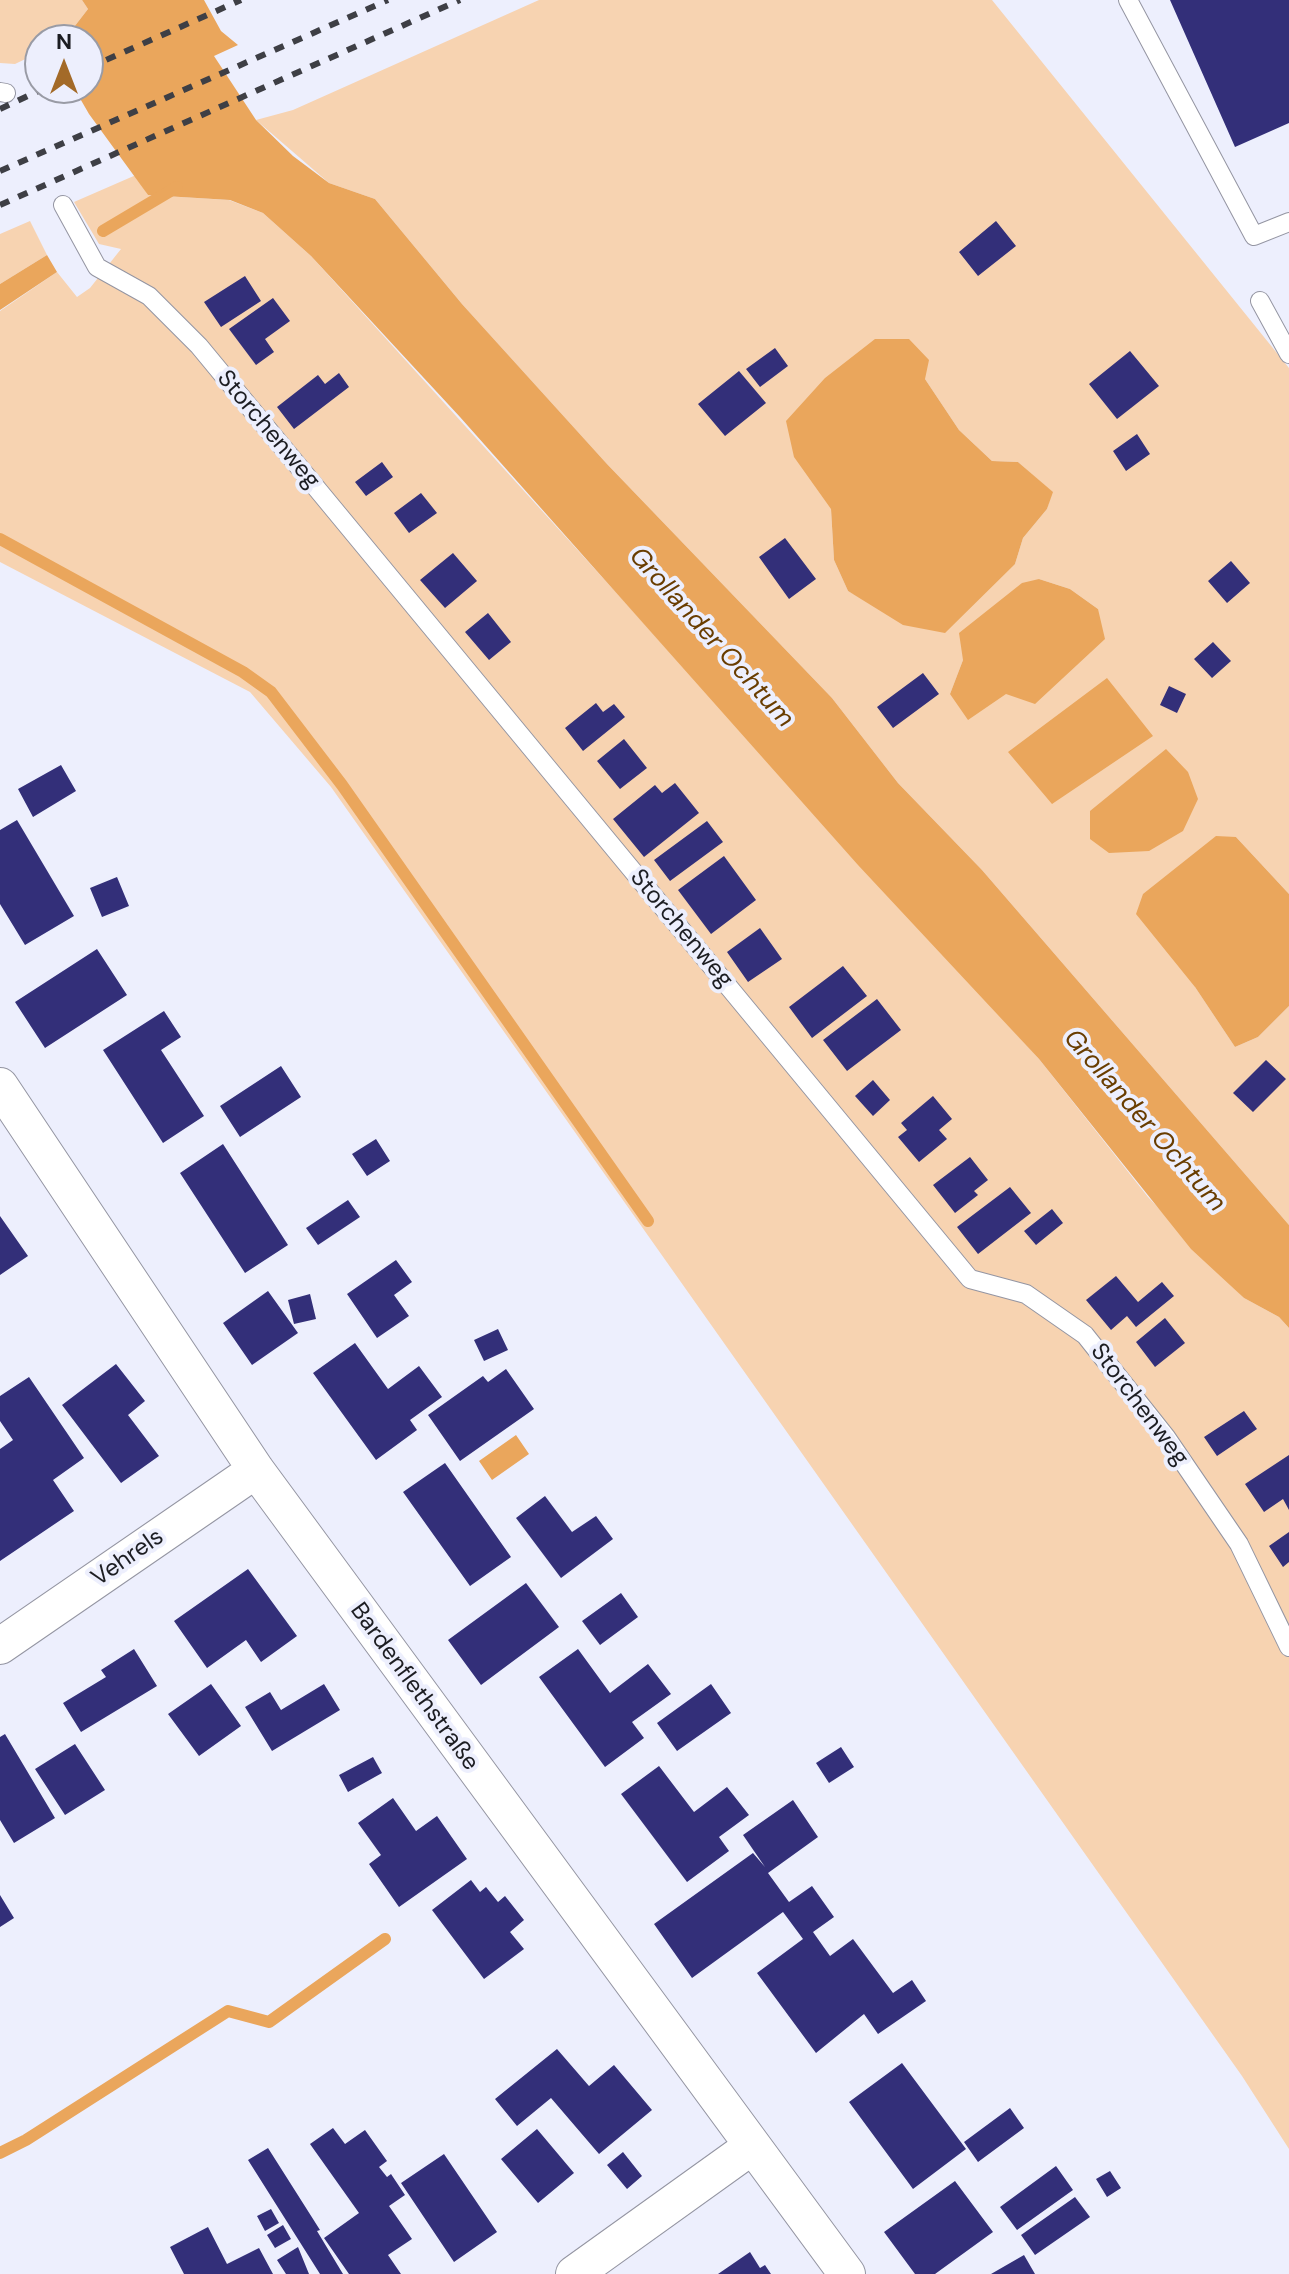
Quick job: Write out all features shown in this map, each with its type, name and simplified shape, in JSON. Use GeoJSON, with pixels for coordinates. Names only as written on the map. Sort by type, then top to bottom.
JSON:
{"type":"FeatureCollection","features":[{"type":"Feature","properties":{"kind":"street","name":"Bardenflethstraße"},"geometry":{"type":"LineString","coordinates":[[0,1086],[256,1470],[847,2274]]}},
{"type":"Feature","properties":{"kind":"street","name":"Vehrels"},"geometry":{"type":"LineString","coordinates":[[0,1646],[256,1470]]}},
{"type":"Feature","properties":{"kind":"street"},"geometry":{"type":"LineString","coordinates":[[574,2274],[751,2147]]}},
{"type":"Feature","properties":{"kind":"lane"},"geometry":{"type":"LineString","coordinates":[[1128,0],[1254,236],[1289,222]]}},
{"type":"Feature","properties":{"kind":"lane","name":"Storchenweg"},"geometry":{"type":"LineString","coordinates":[[63,205],[97,267],[149,296],[199,346],[970,1279],[1026,1294],[1085,1335],[1166,1437],[1239,1544],[1289,1647]]}},
{"type":"Feature","properties":{"kind":"lane"},"geometry":{"type":"LineString","coordinates":[[1260,301],[1289,354]]}},
{"type":"Feature","properties":{"kind":"shaded area"},"geometry":{"type":"Polygon","coordinates":[[[0,0],[82,0],[88,9],[76,24],[24,24],[24,60],[15,64],[0,63],[0,0]]]}},
{"type":"Feature","properties":{"kind":"shaded area"},"geometry":{"type":"Polygon","coordinates":[[[539,0],[992,0],[1289,368],[1289,894],[1236,837],[1195,987],[1235,1047],[1258,1037],[1289,1006],[1289,1225],[982,870],[898,783],[832,698],[607,464],[462,304],[375,199],[329,183],[256,120],[293,110],[539,0]],[[925,379],[831,509],[834,560],[848,591],[859,597],[1015,564],[1023,538],[1047,509],[1052,492],[1018,462],[992,461],[959,430],[925,379]],[[1039,579],[963,660],[950,694],[1098,609],[1070,589],[1039,579]]]}},
{"type":"Feature","properties":{"kind":"shaded area"},"geometry":{"type":"Polygon","coordinates":[[[136,175],[148,195],[229,200],[263,213],[311,256],[1039,1059],[1148,1197],[1244,1298],[1279,1317],[1289,1328],[1289,2149],[1242,2076],[331,787],[250,692],[0,562],[0,311],[57,272],[77,297],[90,288],[121,249],[99,244],[74,202],[136,175]]]}},
{"type":"Feature","properties":{"kind":"shaded area"},"geometry":{"type":"Polygon","coordinates":[[[30,221],[47,255],[0,284],[0,234],[30,221]]]}},
{"type":"Feature","properties":{"kind":"water","name":"Grollander Ochtum"},"geometry":{"type":"Polygon","coordinates":[[[82,0],[204,0],[221,31],[238,45],[214,56],[256,120],[293,156],[329,183],[375,199],[462,304],[607,464],[832,698],[898,783],[982,870],[1289,1225],[1289,1328],[1279,1317],[1244,1298],[1191,1249],[1039,1059],[858,865],[460,417],[311,256],[263,213],[230,200],[148,195],[83,104],[104,104],[104,24],[76,24],[88,9],[82,0]]]}},
{"type":"Feature","properties":{"kind":"water"},"geometry":{"type":"Polygon","coordinates":[[[47,255],[57,272],[0,310],[0,284],[47,255]]]}},
{"type":"Feature","properties":{"kind":"water"},"geometry":{"type":"Polygon","coordinates":[[[875,339],[909,339],[929,360],[925,379],[959,430],[992,461],[1018,462],[1053,492],[1047,509],[1023,538],[1015,564],[945,633],[903,625],[848,591],[834,560],[831,509],[794,457],[786,421],[825,378],[875,339]]]}},
{"type":"Feature","properties":{"kind":"water"},"geometry":{"type":"Polygon","coordinates":[[[1039,579],[1070,589],[1098,609],[1105,639],[1035,704],[1006,694],[968,720],[950,694],[963,660],[959,633],[1022,583],[1039,579]]]}},
{"type":"Feature","properties":{"kind":"water"},"geometry":{"type":"Polygon","coordinates":[[[1107,678],[1153,736],[1052,804],[1008,752],[1107,678]]]}},
{"type":"Feature","properties":{"kind":"water"},"geometry":{"type":"Polygon","coordinates":[[[1166,749],[1188,772],[1198,799],[1183,831],[1149,851],[1109,853],[1090,839],[1090,811],[1166,749]]]}},
{"type":"Feature","properties":{"kind":"water"},"geometry":{"type":"Polygon","coordinates":[[[1216,836],[1236,837],[1289,894],[1289,1006],[1258,1037],[1235,1047],[1195,987],[1136,914],[1143,894],[1216,836]]]}},
{"type":"Feature","properties":{"kind":"water"},"geometry":{"type":"Polygon","coordinates":[[[516,1435],[529,1454],[492,1480],[479,1461],[516,1435]]]}},
{"type":"Feature","properties":{"kind":"building"},"geometry":{"type":"Polygon","coordinates":[[[1170,0],[1289,0],[1289,123],[1235,147],[1170,0]]]}},
{"type":"Feature","properties":{"kind":"building"},"geometry":{"type":"Polygon","coordinates":[[[996,221],[1016,246],[978,276],[959,252],[996,221]]]}},
{"type":"Feature","properties":{"kind":"building"},"geometry":{"type":"Polygon","coordinates":[[[245,276],[261,301],[221,327],[204,302],[245,276]]]}},
{"type":"Feature","properties":{"kind":"building"},"geometry":{"type":"Polygon","coordinates":[[[273,298],[290,321],[265,339],[274,352],[256,365],[229,329],[273,298]]]}},
{"type":"Feature","properties":{"kind":"building"},"geometry":{"type":"Polygon","coordinates":[[[775,348],[788,366],[760,387],[746,369],[775,348]]]}},
{"type":"Feature","properties":{"kind":"building"},"geometry":{"type":"Polygon","coordinates":[[[1130,351],[1159,386],[1117,419],[1089,384],[1130,351]]]}},
{"type":"Feature","properties":{"kind":"building"},"geometry":{"type":"Polygon","coordinates":[[[739,371],[766,403],[725,436],[698,404],[739,371]]]}},
{"type":"Feature","properties":{"kind":"building"},"geometry":{"type":"Polygon","coordinates":[[[339,373],[349,387],[294,429],[277,407],[318,375],[325,384],[339,373]]]}},
{"type":"Feature","properties":{"kind":"building"},"geometry":{"type":"Polygon","coordinates":[[[1137,434],[1150,454],[1126,471],[1113,451],[1137,434]]]}},
{"type":"Feature","properties":{"kind":"building"},"geometry":{"type":"Polygon","coordinates":[[[382,462],[393,477],[366,496],[355,482],[382,462]]]}},
{"type":"Feature","properties":{"kind":"building"},"geometry":{"type":"Polygon","coordinates":[[[421,493],[437,513],[409,533],[394,513],[421,493]]]}},
{"type":"Feature","properties":{"kind":"building"},"geometry":{"type":"Polygon","coordinates":[[[785,538],[816,579],[789,599],[759,557],[785,538]]]}},
{"type":"Feature","properties":{"kind":"building"},"geometry":{"type":"Polygon","coordinates":[[[453,553],[477,581],[445,608],[420,580],[453,553]]]}},
{"type":"Feature","properties":{"kind":"building"},"geometry":{"type":"Polygon","coordinates":[[[1231,561],[1250,583],[1227,603],[1208,581],[1231,561]]]}},
{"type":"Feature","properties":{"kind":"building"},"geometry":{"type":"Polygon","coordinates":[[[488,613],[511,642],[489,660],[465,632],[488,613]]]}},
{"type":"Feature","properties":{"kind":"building"},"geometry":{"type":"Polygon","coordinates":[[[1213,642],[1231,661],[1212,678],[1194,659],[1213,642]]]}},
{"type":"Feature","properties":{"kind":"building"},"geometry":{"type":"Polygon","coordinates":[[[923,673],[939,694],[893,728],[877,707],[923,673]]]}},
{"type":"Feature","properties":{"kind":"building"},"geometry":{"type":"Polygon","coordinates":[[[1169,686],[1186,694],[1177,713],[1160,705],[1169,686]]]}},
{"type":"Feature","properties":{"kind":"building"},"geometry":{"type":"Polygon","coordinates":[[[596,703],[603,712],[614,704],[625,717],[583,751],[565,728],[596,703]]]}},
{"type":"Feature","properties":{"kind":"building"},"geometry":{"type":"Polygon","coordinates":[[[624,739],[647,768],[620,789],[597,761],[624,739]]]}},
{"type":"Feature","properties":{"kind":"building"},"geometry":{"type":"Polygon","coordinates":[[[61,765],[76,791],[33,817],[18,789],[61,765]]]}},
{"type":"Feature","properties":{"kind":"building"},"geometry":{"type":"Polygon","coordinates":[[[675,783],[699,813],[644,857],[613,819],[655,785],[662,793],[675,783]]]}},
{"type":"Feature","properties":{"kind":"building"},"geometry":{"type":"Polygon","coordinates":[[[17,820],[74,916],[25,945],[0,904],[0,830],[17,820]]]}},
{"type":"Feature","properties":{"kind":"building"},"geometry":{"type":"Polygon","coordinates":[[[707,821],[723,842],[670,881],[654,860],[707,821]]]}},
{"type":"Feature","properties":{"kind":"building"},"geometry":{"type":"Polygon","coordinates":[[[724,856],[756,900],[711,934],[678,890],[724,856]]]}},
{"type":"Feature","properties":{"kind":"building"},"geometry":{"type":"Polygon","coordinates":[[[117,877],[129,906],[102,917],[90,888],[117,877]]]}},
{"type":"Feature","properties":{"kind":"building"},"geometry":{"type":"Polygon","coordinates":[[[760,928],[782,959],[748,982],[727,952],[760,928]]]}},
{"type":"Feature","properties":{"kind":"building"},"geometry":{"type":"Polygon","coordinates":[[[97,949],[127,995],[45,1048],[15,1002],[97,949]]]}},
{"type":"Feature","properties":{"kind":"building"},"geometry":{"type":"Polygon","coordinates":[[[843,966],[867,996],[812,1038],[789,1007],[843,966]]]}},
{"type":"Feature","properties":{"kind":"building"},"geometry":{"type":"Polygon","coordinates":[[[877,999],[901,1030],[847,1071],[823,1040],[877,999]]]}},
{"type":"Feature","properties":{"kind":"building"},"geometry":{"type":"Polygon","coordinates":[[[164,1011],[181,1037],[161,1050],[204,1116],[163,1143],[103,1050],[164,1011]]]}},
{"type":"Feature","properties":{"kind":"building"},"geometry":{"type":"Polygon","coordinates":[[[1266,1060],[1286,1079],[1253,1112],[1233,1093],[1266,1060]]]}},
{"type":"Feature","properties":{"kind":"building"},"geometry":{"type":"Polygon","coordinates":[[[281,1066],[301,1097],[240,1137],[220,1106],[281,1066]]]}},
{"type":"Feature","properties":{"kind":"building"},"geometry":{"type":"Polygon","coordinates":[[[873,1080],[890,1100],[873,1116],[855,1096],[873,1080]]]}},
{"type":"Feature","properties":{"kind":"building"},"geometry":{"type":"Polygon","coordinates":[[[933,1096],[952,1119],[939,1130],[947,1139],[919,1162],[898,1137],[907,1130],[901,1123],[933,1096]]]}},
{"type":"Feature","properties":{"kind":"building"},"geometry":{"type":"Polygon","coordinates":[[[376,1139],[390,1161],[367,1176],[352,1154],[376,1139]]]}},
{"type":"Feature","properties":{"kind":"building"},"geometry":{"type":"Polygon","coordinates":[[[223,1144],[288,1245],[245,1273],[180,1173],[223,1144]]]}},
{"type":"Feature","properties":{"kind":"building"},"geometry":{"type":"Polygon","coordinates":[[[970,1157],[988,1180],[974,1191],[978,1195],[955,1213],[933,1185],[970,1157]]]}},
{"type":"Feature","properties":{"kind":"building"},"geometry":{"type":"Polygon","coordinates":[[[1010,1187],[1031,1213],[978,1254],[957,1227],[1010,1187]]]}},
{"type":"Feature","properties":{"kind":"building"},"geometry":{"type":"Polygon","coordinates":[[[348,1200],[360,1217],[318,1245],[306,1228],[348,1200]]]}},
{"type":"Feature","properties":{"kind":"building"},"geometry":{"type":"Polygon","coordinates":[[[1052,1209],[1063,1223],[1036,1245],[1024,1231],[1052,1209]]]}},
{"type":"Feature","properties":{"kind":"building"},"geometry":{"type":"Polygon","coordinates":[[[0,1216],[28,1256],[0,1275],[0,1216]]]}},
{"type":"Feature","properties":{"kind":"building"},"geometry":{"type":"Polygon","coordinates":[[[396,1260],[412,1282],[394,1295],[409,1316],[377,1338],[347,1294],[396,1260]]]}},
{"type":"Feature","properties":{"kind":"building"},"geometry":{"type":"Polygon","coordinates":[[[1116,1276],[1138,1302],[1162,1282],[1174,1296],[1136,1327],[1127,1316],[1111,1330],[1086,1300],[1116,1276]]]}},
{"type":"Feature","properties":{"kind":"building"},"geometry":{"type":"Polygon","coordinates":[[[268,1291],[298,1333],[252,1365],[223,1323],[268,1291]]]}},
{"type":"Feature","properties":{"kind":"building"},"geometry":{"type":"Polygon","coordinates":[[[310,1294],[316,1319],[294,1324],[288,1300],[310,1294]]]}},
{"type":"Feature","properties":{"kind":"building"},"geometry":{"type":"Polygon","coordinates":[[[1165,1318],[1185,1343],[1155,1367],[1136,1342],[1165,1318]]]}},
{"type":"Feature","properties":{"kind":"building"},"geometry":{"type":"Polygon","coordinates":[[[498,1329],[508,1350],[484,1361],[474,1340],[498,1329]]]}},
{"type":"Feature","properties":{"kind":"building"},"geometry":{"type":"Polygon","coordinates":[[[355,1343],[388,1389],[419,1366],[442,1397],[410,1420],[417,1430],[376,1460],[313,1373],[355,1343]]]}},
{"type":"Feature","properties":{"kind":"building"},"geometry":{"type":"Polygon","coordinates":[[[116,1364],[145,1401],[128,1415],[159,1456],[121,1483],[62,1405],[116,1364]]]}},
{"type":"Feature","properties":{"kind":"building"},"geometry":{"type":"Polygon","coordinates":[[[506,1369],[534,1409],[460,1461],[428,1415],[483,1376],[488,1382],[506,1369]]]}},
{"type":"Feature","properties":{"kind":"building"},"geometry":{"type":"Polygon","coordinates":[[[29,1377],[84,1458],[53,1480],[74,1511],[0,1561],[0,1449],[13,1440],[0,1421],[0,1396],[29,1377]]]}},
{"type":"Feature","properties":{"kind":"building"},"geometry":{"type":"Polygon","coordinates":[[[1244,1411],[1257,1429],[1217,1456],[1204,1437],[1244,1411]]]}},
{"type":"Feature","properties":{"kind":"building"},"geometry":{"type":"Polygon","coordinates":[[[1289,1455],[1289,1510],[1283,1499],[1264,1512],[1245,1484],[1289,1455]]]}},
{"type":"Feature","properties":{"kind":"building"},"geometry":{"type":"Polygon","coordinates":[[[445,1463],[511,1557],[470,1586],[403,1492],[445,1463]]]}},
{"type":"Feature","properties":{"kind":"building"},"geometry":{"type":"Polygon","coordinates":[[[545,1496],[572,1532],[596,1516],[613,1539],[561,1578],[516,1518],[545,1496]]]}},
{"type":"Feature","properties":{"kind":"building"},"geometry":{"type":"Polygon","coordinates":[[[1289,1532],[1289,1562],[1283,1567],[1269,1546],[1289,1532]]]}},
{"type":"Feature","properties":{"kind":"building"},"geometry":{"type":"Polygon","coordinates":[[[248,1569],[297,1636],[261,1662],[246,1640],[207,1668],[174,1621],[248,1569]]]}},
{"type":"Feature","properties":{"kind":"building"},"geometry":{"type":"Polygon","coordinates":[[[526,1583],[559,1627],[481,1685],[448,1640],[526,1583]]]}},
{"type":"Feature","properties":{"kind":"building"},"geometry":{"type":"Polygon","coordinates":[[[621,1593],[638,1617],[600,1645],[582,1621],[621,1593]]]}},
{"type":"Feature","properties":{"kind":"building"},"geometry":{"type":"Polygon","coordinates":[[[134,1649],[157,1686],[81,1732],[63,1703],[106,1677],[101,1670],[134,1649]]]}},
{"type":"Feature","properties":{"kind":"building"},"geometry":{"type":"Polygon","coordinates":[[[578,1649],[610,1693],[648,1664],[671,1694],[632,1722],[644,1738],[605,1767],[539,1677],[578,1649]]]}},
{"type":"Feature","properties":{"kind":"building"},"geometry":{"type":"Polygon","coordinates":[[[211,1684],[241,1726],[199,1756],[168,1714],[211,1684]]]}},
{"type":"Feature","properties":{"kind":"building"},"geometry":{"type":"Polygon","coordinates":[[[324,1684],[340,1710],[272,1751],[245,1707],[270,1692],[281,1710],[324,1684]]]}},
{"type":"Feature","properties":{"kind":"building"},"geometry":{"type":"Polygon","coordinates":[[[711,1684],[731,1713],[677,1751],[657,1723],[711,1684]]]}},
{"type":"Feature","properties":{"kind":"building"},"geometry":{"type":"Polygon","coordinates":[[[5,1734],[55,1818],[14,1843],[0,1820],[0,1737],[5,1734]]]}},
{"type":"Feature","properties":{"kind":"building"},"geometry":{"type":"Polygon","coordinates":[[[75,1744],[105,1790],[65,1815],[35,1769],[75,1744]]]}},
{"type":"Feature","properties":{"kind":"building"},"geometry":{"type":"Polygon","coordinates":[[[841,1747],[854,1767],[829,1783],[816,1763],[841,1747]]]}},
{"type":"Feature","properties":{"kind":"building"},"geometry":{"type":"Polygon","coordinates":[[[373,1757],[382,1773],[348,1792],[339,1775],[373,1757]]]}},
{"type":"Feature","properties":{"kind":"building"},"geometry":{"type":"Polygon","coordinates":[[[659,1766],[694,1812],[727,1787],[749,1815],[719,1837],[729,1851],[687,1882],[621,1794],[659,1766]]]}},
{"type":"Feature","properties":{"kind":"building"},"geometry":{"type":"Polygon","coordinates":[[[393,1798],[416,1831],[437,1816],[467,1859],[399,1907],[369,1864],[381,1855],[358,1823],[393,1798]]]}},
{"type":"Feature","properties":{"kind":"building"},"geometry":{"type":"Polygon","coordinates":[[[793,1800],[818,1837],[768,1873],[789,1902],[812,1886],[834,1917],[813,1932],[830,1956],[853,1939],[893,1993],[912,1980],[926,2001],[878,2034],[864,2014],[816,2053],[757,1973],[803,1939],[783,1912],[692,1978],[654,1924],[753,1853],[765,1867],[743,1835],[793,1800]]]}},
{"type":"Feature","properties":{"kind":"building"},"geometry":{"type":"Polygon","coordinates":[[[471,1880],[480,1892],[486,1887],[498,1902],[505,1896],[524,1920],[510,1932],[524,1949],[484,1979],[432,1910],[471,1880]]]}},
{"type":"Feature","properties":{"kind":"building"},"geometry":{"type":"Polygon","coordinates":[[[0,1895],[14,1918],[0,1927],[0,1895]]]}},
{"type":"Feature","properties":{"kind":"building"},"geometry":{"type":"Polygon","coordinates":[[[557,2049],[589,2086],[614,2065],[652,2110],[599,2154],[551,2098],[517,2126],[495,2099],[557,2049]]]}},
{"type":"Feature","properties":{"kind":"building"},"geometry":{"type":"Polygon","coordinates":[[[902,2063],[966,2149],[913,2189],[849,2102],[902,2063]]]}},
{"type":"Feature","properties":{"kind":"building"},"geometry":{"type":"Polygon","coordinates":[[[1010,2108],[1024,2128],[978,2162],[964,2142],[1010,2108]]]}},
{"type":"Feature","properties":{"kind":"building"},"geometry":{"type":"Polygon","coordinates":[[[333,2128],[345,2144],[365,2130],[387,2161],[379,2167],[387,2177],[391,2174],[405,2195],[389,2206],[412,2239],[388,2255],[401,2274],[349,2274],[324,2238],[359,2213],[310,2144],[333,2128]]]}},
{"type":"Feature","properties":{"kind":"building"},"geometry":{"type":"Polygon","coordinates":[[[537,2129],[574,2173],[538,2203],[501,2159],[537,2129]]]}},
{"type":"Feature","properties":{"kind":"building"},"geometry":{"type":"Polygon","coordinates":[[[268,2148],[320,2230],[317,2231],[343,2274],[320,2274],[248,2160],[268,2148]]]}},
{"type":"Feature","properties":{"kind":"building"},"geometry":{"type":"Polygon","coordinates":[[[623,2152],[642,2176],[627,2189],[607,2165],[623,2152]]]}},
{"type":"Feature","properties":{"kind":"building"},"geometry":{"type":"Polygon","coordinates":[[[444,2154],[497,2232],[454,2262],[401,2183],[444,2154]]]}},
{"type":"Feature","properties":{"kind":"building"},"geometry":{"type":"Polygon","coordinates":[[[1056,2166],[1073,2190],[1017,2230],[1000,2207],[1056,2166]]]}},
{"type":"Feature","properties":{"kind":"building"},"geometry":{"type":"Polygon","coordinates":[[[1110,2171],[1121,2188],[1107,2197],[1096,2179],[1110,2171]]]}},
{"type":"Feature","properties":{"kind":"building"},"geometry":{"type":"Polygon","coordinates":[[[955,2181],[993,2232],[935,2274],[915,2274],[884,2232],[955,2181]]]}},
{"type":"Feature","properties":{"kind":"building"},"geometry":{"type":"Polygon","coordinates":[[[1075,2197],[1090,2217],[1035,2255],[1021,2235],[1075,2197]]]}},
{"type":"Feature","properties":{"kind":"building"},"geometry":{"type":"Polygon","coordinates":[[[271,2209],[279,2223],[265,2231],[257,2216],[271,2209]]]}},
{"type":"Feature","properties":{"kind":"building"},"geometry":{"type":"Polygon","coordinates":[[[283,2225],[291,2239],[275,2248],[267,2235],[283,2225]]]}},
{"type":"Feature","properties":{"kind":"building"},"geometry":{"type":"Polygon","coordinates":[[[208,2227],[227,2264],[259,2248],[273,2274],[184,2274],[170,2247],[208,2227]]]}},
{"type":"Feature","properties":{"kind":"building"},"geometry":{"type":"Polygon","coordinates":[[[298,2247],[309,2274],[286,2274],[277,2260],[298,2247]]]}},
{"type":"Feature","properties":{"kind":"building"},"geometry":{"type":"Polygon","coordinates":[[[750,2252],[760,2268],[765,2265],[771,2274],[718,2274],[750,2252]]]}},
{"type":"Feature","properties":{"kind":"building"},"geometry":{"type":"Polygon","coordinates":[[[1024,2255],[1035,2274],[991,2274],[1024,2255]]]}},
{"type":"Feature","properties":{"kind":"waterway"},"geometry":{"type":"LineString","coordinates":[[103,231],[177,187]]}},
{"type":"Feature","properties":{"kind":"waterway"},"geometry":{"type":"LineString","coordinates":[[0,539],[243,672],[271,692],[342,785],[648,1221]]}},
{"type":"Feature","properties":{"kind":"waterway"},"geometry":{"type":"LineString","coordinates":[[0,2153],[26,2140],[228,2011],[269,2022],[385,1939]]}},
{"type":"Feature","properties":{"kind":"railway"},"geometry":{"type":"LineString","coordinates":[[104,61],[241,0]]}},
{"type":"Feature","properties":{"kind":"railway"},"geometry":{"type":"LineString","coordinates":[[0,171],[388,0]]}},
{"type":"Feature","properties":{"kind":"railway"},"geometry":{"type":"LineString","coordinates":[[0,205],[460,0]]}},
{"type":"Feature","properties":{"kind":"railway"},"geometry":{"type":"LineString","coordinates":[[0,109],[24,98]]}}]}
